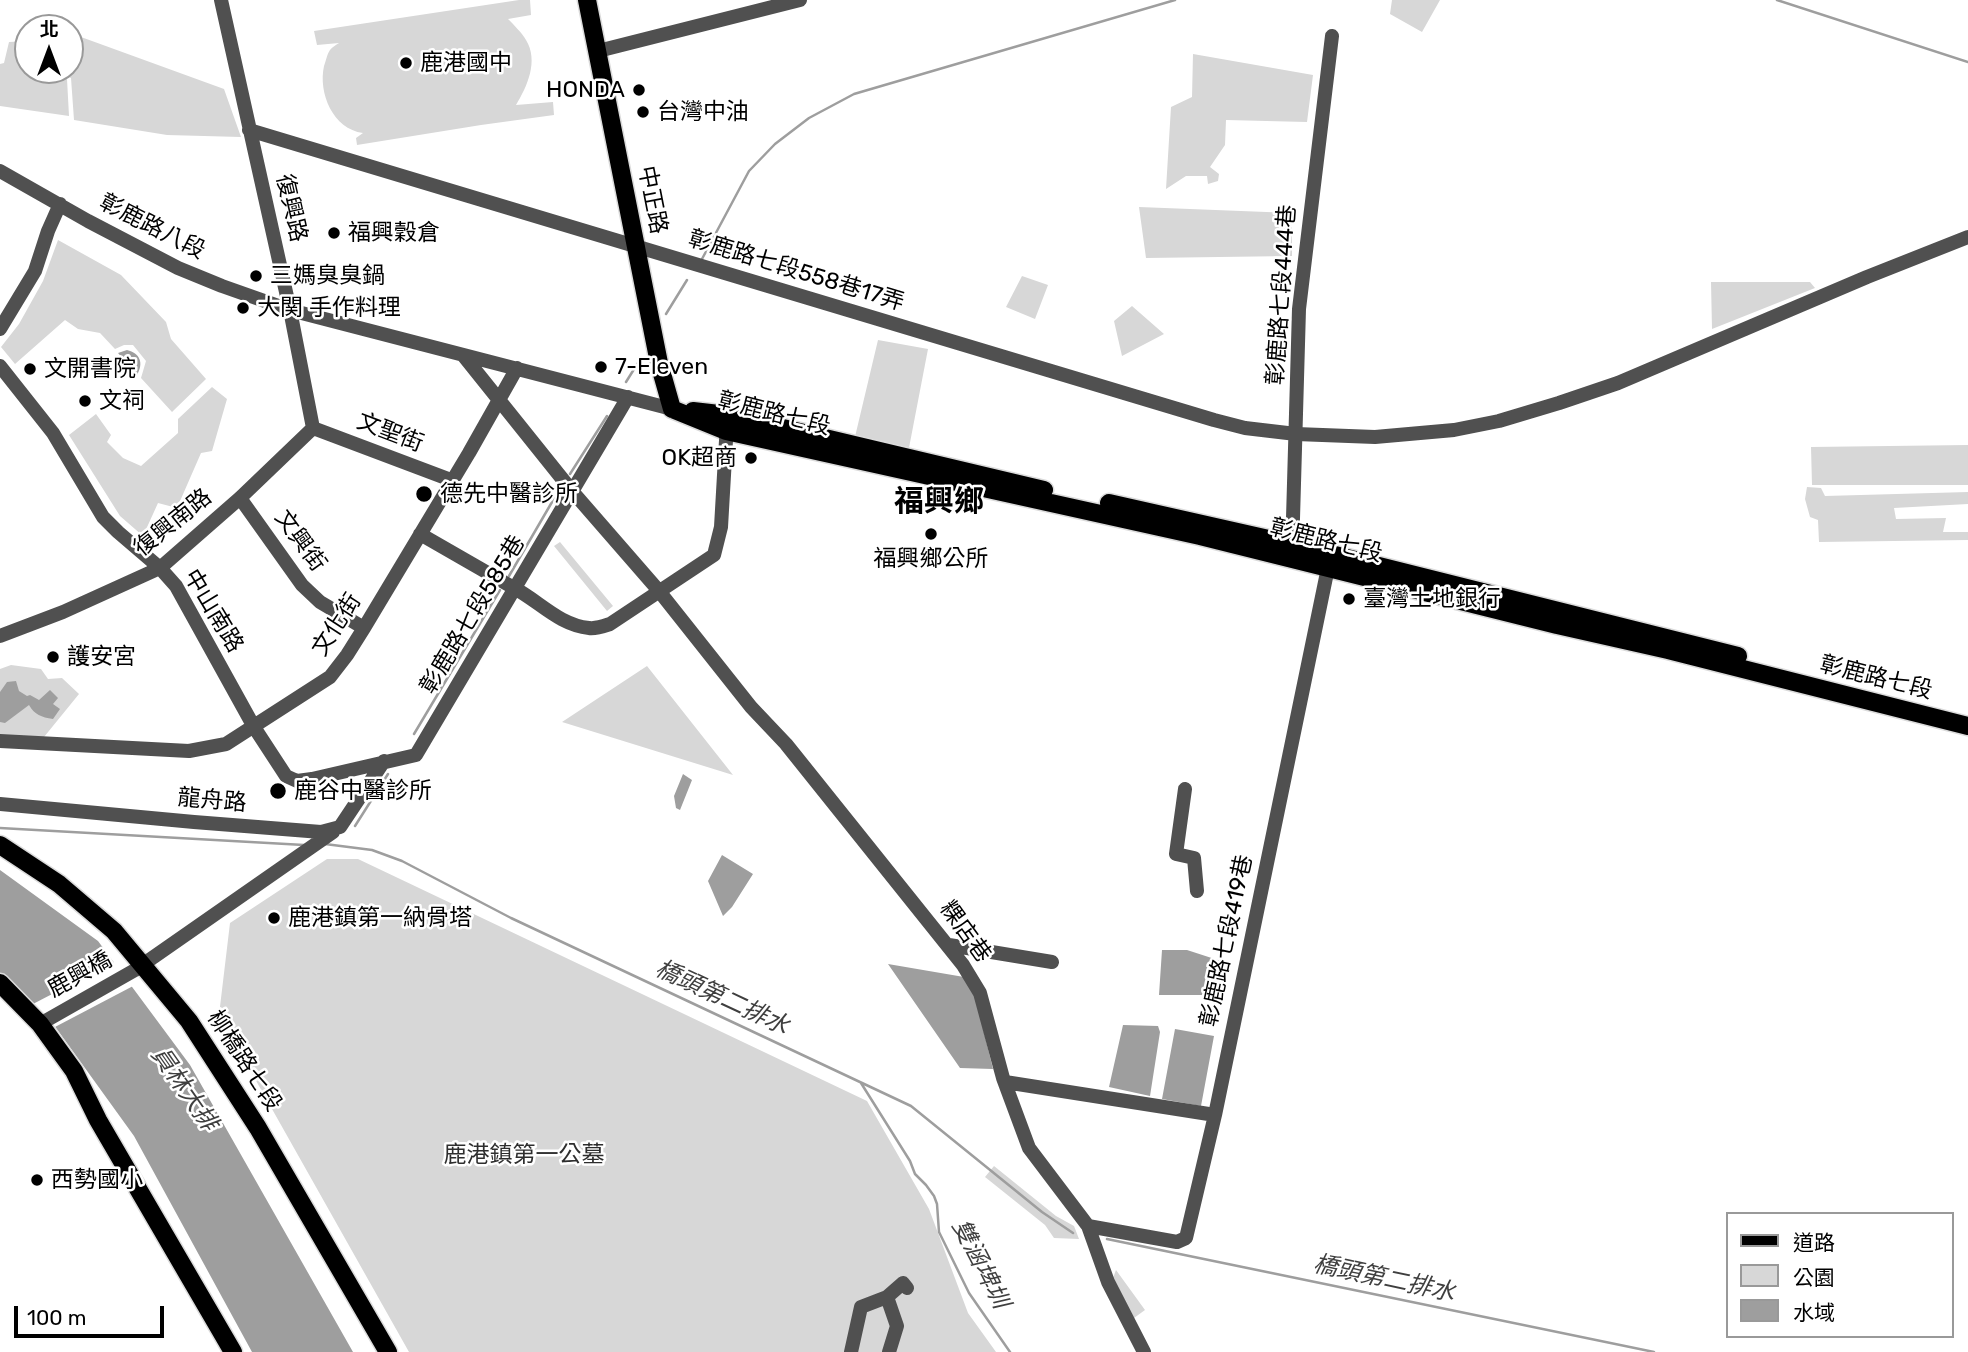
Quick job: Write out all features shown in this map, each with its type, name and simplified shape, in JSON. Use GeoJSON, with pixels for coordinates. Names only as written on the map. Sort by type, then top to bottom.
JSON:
{"type":"FeatureCollection","features":[{"type":"Feature","properties":{"kind":"main road","name":"中正路"},"geometry":{"type":"LineString","coordinates":[[587,0],[659,363],[672,409]]}},
{"type":"Feature","properties":{"kind":"main road","name":"彰鹿路七段"},"geometry":{"type":"LineString","coordinates":[[672,409],[980,489],[1292,551],[1671,637],[1968,714]]}},
{"type":"Feature","properties":{"kind":"main road","name":"彰鹿路七段"},"geometry":{"type":"LineString","coordinates":[[1329,560],[1544,621],[1968,726]]}},
{"type":"Feature","properties":{"kind":"main road","name":"柳橋路七段"},"geometry":{"type":"LineString","coordinates":[[0,845],[59,884],[114,931],[139,968],[189,1021],[225,1074],[388,1352]]}},
{"type":"Feature","properties":{"kind":"main road"},"geometry":{"type":"LineString","coordinates":[[0,982],[43,1022],[74,1071],[98,1120],[233,1352]]}},
{"type":"Feature","properties":{"kind":"street","name":"復興路"},"geometry":{"type":"LineString","coordinates":[[221,0],[290,310],[313,428]]}},
{"type":"Feature","properties":{"kind":"street"},"geometry":{"type":"LineString","coordinates":[[597,51],[800,0]]}},
{"type":"Feature","properties":{"kind":"street","name":"彰鹿路七段444巷"},"geometry":{"type":"LineString","coordinates":[[1292,551],[1299,309],[1332,36]]}},
{"type":"Feature","properties":{"kind":"street","name":"彰鹿路七段558巷17弄"},"geometry":{"type":"LineString","coordinates":[[249,130],[1214,420],[1245,428],[1296,434],[1375,437],[1454,430],[1499,421],[1618,383],[1968,237]]}},
{"type":"Feature","properties":{"kind":"street","name":"彰鹿路八段"},"geometry":{"type":"LineString","coordinates":[[0,171],[178,268],[290,310]]}},
{"type":"Feature","properties":{"kind":"street"},"geometry":{"type":"LineString","coordinates":[[0,329],[34,271],[60,204]]}},
{"type":"Feature","properties":{"kind":"street","name":"彰鹿路七段"},"geometry":{"type":"LineString","coordinates":[[290,310],[672,409]]}},
{"type":"Feature","properties":{"kind":"street","name":"粿店巷"},"geometry":{"type":"LineString","coordinates":[[463,355],[572,491],[659,591],[751,707],[786,744],[949,945],[980,993],[1005,1083],[1029,1148],[1088,1226],[1108,1282],[1144,1352]]}},
{"type":"Feature","properties":{"kind":"street","name":"中山南路"},"geometry":{"type":"LineString","coordinates":[[0,366],[53,433],[103,517],[176,586],[254,727],[286,776],[297,781],[312,779],[384,761]]}},
{"type":"Feature","properties":{"kind":"street","name":"文化街"},"geometry":{"type":"LineString","coordinates":[[0,741],[189,751],[226,744],[330,677],[364,628],[517,369]]}},
{"type":"Feature","properties":{"kind":"street","name":"彰鹿路七段585巷"},"geometry":{"type":"LineString","coordinates":[[384,761],[416,755],[628,397]]}},
{"type":"Feature","properties":{"kind":"street"},"geometry":{"type":"LineString","coordinates":[[420,534],[516,588],[553,615],[592,629],[610,624],[714,555],[721,527],[727,423]]}},
{"type":"Feature","properties":{"kind":"street","name":"文聖街"},"geometry":{"type":"LineString","coordinates":[[313,428],[451,480]]}},
{"type":"Feature","properties":{"kind":"street","name":"復興南路"},"geometry":{"type":"LineString","coordinates":[[0,636],[63,612],[160,568],[240,498],[313,428]]}},
{"type":"Feature","properties":{"kind":"street","name":"文興街"},"geometry":{"type":"LineString","coordinates":[[240,498],[302,585],[320,602],[364,628]]}},
{"type":"Feature","properties":{"kind":"street","name":"彰鹿路七段419巷"},"geometry":{"type":"LineString","coordinates":[[1088,1226],[1177,1242],[1186,1238],[1215,1115],[1329,560]]}},
{"type":"Feature","properties":{"kind":"street"},"geometry":{"type":"LineString","coordinates":[[340,827],[384,761]]}},
{"type":"Feature","properties":{"kind":"street"},"geometry":{"type":"LineString","coordinates":[[1185,789],[1176,854],[1194,858],[1196,891]]}},
{"type":"Feature","properties":{"kind":"street","name":"龍舟路"},"geometry":{"type":"LineString","coordinates":[[0,804],[308,832],[340,827]]}},
{"type":"Feature","properties":{"kind":"street","name":"鹿興橋"},"geometry":{"type":"LineString","coordinates":[[43,1022],[139,968],[340,827]]}},
{"type":"Feature","properties":{"kind":"street"},"geometry":{"type":"LineString","coordinates":[[949,945],[1052,962]]}},
{"type":"Feature","properties":{"kind":"street"},"geometry":{"type":"LineString","coordinates":[[1005,1083],[1215,1115]]}},
{"type":"Feature","properties":{"kind":"street"},"geometry":{"type":"LineString","coordinates":[[851,1352],[860,1307],[887,1297],[903,1283]]}},
{"type":"Feature","properties":{"kind":"street"},"geometry":{"type":"LineString","coordinates":[[887,1297],[897,1326],[889,1352]]}},
{"type":"Feature","properties":{"kind":"green space"},"geometry":{"type":"Polygon","coordinates":[[[530,0],[531,15],[508,19],[530,48],[531,65],[524,90],[516,105],[553,102],[554,115],[357,145],[356,138],[363,133],[343,125],[330,108],[323,87],[324,66],[330,50],[339,43],[317,45],[314,31],[530,0]]]}},
{"type":"Feature","properties":{"kind":"green space"},"geometry":{"type":"Polygon","coordinates":[[[1392,0],[1440,0],[1422,32],[1390,14],[1392,0]]]}},
{"type":"Feature","properties":{"kind":"green space"},"geometry":{"type":"Polygon","coordinates":[[[84,38],[224,89],[241,137],[167,135],[74,120],[71,84],[84,84],[84,38]]]}},
{"type":"Feature","properties":{"kind":"green space"},"geometry":{"type":"Polygon","coordinates":[[[9,42],[14,42],[14,84],[67,84],[69,116],[0,106],[0,64],[4,63],[9,42]]]}},
{"type":"Feature","properties":{"kind":"green space"},"geometry":{"type":"Polygon","coordinates":[[[1193,54],[1313,75],[1307,122],[1226,120],[1225,145],[1210,167],[1219,174],[1218,181],[1208,184],[1207,176],[1186,176],[1166,189],[1171,107],[1192,97],[1193,54]]]}},
{"type":"Feature","properties":{"kind":"green space"},"geometry":{"type":"Polygon","coordinates":[[[1139,207],[1292,213],[1292,256],[1146,258],[1139,207]]]}},
{"type":"Feature","properties":{"kind":"green space"},"geometry":{"type":"Polygon","coordinates":[[[58,240],[121,275],[166,322],[171,339],[206,379],[172,412],[141,378],[146,361],[133,345],[115,349],[100,333],[78,329],[65,320],[15,364],[1,347],[19,324],[43,281],[58,240]]]}},
{"type":"Feature","properties":{"kind":"green space"},"geometry":{"type":"Polygon","coordinates":[[[1022,276],[1048,285],[1035,319],[1006,307],[1022,276]]]}},
{"type":"Feature","properties":{"kind":"green space"},"geometry":{"type":"Polygon","coordinates":[[[1711,282],[1810,282],[1815,288],[1712,329],[1711,282]]]}},
{"type":"Feature","properties":{"kind":"green space"},"geometry":{"type":"Polygon","coordinates":[[[1132,306],[1164,334],[1122,356],[1114,321],[1132,306]]]}},
{"type":"Feature","properties":{"kind":"green space"},"geometry":{"type":"Polygon","coordinates":[[[878,340],[928,349],[908,453],[854,441],[878,340]]]}},
{"type":"Feature","properties":{"kind":"green space"},"geometry":{"type":"Polygon","coordinates":[[[212,387],[227,399],[212,451],[201,453],[177,508],[158,503],[143,536],[120,516],[69,435],[96,414],[111,435],[107,442],[123,458],[141,466],[178,433],[178,419],[212,387]]]}},
{"type":"Feature","properties":{"kind":"green space"},"geometry":{"type":"Polygon","coordinates":[[[1968,445],[1968,485],[1812,485],[1811,447],[1968,445]]]}},
{"type":"Feature","properties":{"kind":"green space"},"geometry":{"type":"Polygon","coordinates":[[[1807,487],[1821,488],[1825,496],[1968,492],[1968,504],[1894,508],[1896,519],[1946,518],[1943,532],[1968,532],[1968,540],[1819,542],[1818,520],[1810,517],[1805,499],[1807,487]]]}},
{"type":"Feature","properties":{"kind":"green space"},"geometry":{"type":"Polygon","coordinates":[[[560,542],[613,606],[607,611],[554,546],[560,542]]]}},
{"type":"Feature","properties":{"kind":"green space"},"geometry":{"type":"Polygon","coordinates":[[[11,665],[41,669],[48,679],[62,678],[79,694],[44,737],[0,735],[0,669],[11,665]]]}},
{"type":"Feature","properties":{"kind":"green space"},"geometry":{"type":"Polygon","coordinates":[[[647,666],[733,775],[562,722],[647,666]]]}},
{"type":"Feature","properties":{"kind":"green space","name":"鹿港鎮第一公墓"},"geometry":{"type":"Polygon","coordinates":[[[327,859],[358,859],[867,1101],[929,1209],[968,1313],[996,1352],[409,1352],[219,1015],[230,923],[327,859]]]}},
{"type":"Feature","properties":{"kind":"green space"},"geometry":{"type":"Polygon","coordinates":[[[994,1166],[1056,1216],[1074,1226],[1079,1239],[1054,1238],[1045,1225],[985,1177],[994,1166]]]}},
{"type":"Feature","properties":{"kind":"green space"},"geometry":{"type":"Polygon","coordinates":[[[1116,1270],[1145,1310],[1134,1318],[1113,1278],[1116,1270]]]}},
{"type":"Feature","properties":{"kind":"water"},"geometry":{"type":"Polygon","coordinates":[[[127,350],[140,359],[137,375],[118,353],[127,350]]]}},
{"type":"Feature","properties":{"kind":"water"},"geometry":{"type":"Polygon","coordinates":[[[16,681],[19,691],[27,696],[39,700],[50,690],[58,698],[53,704],[60,709],[53,719],[39,715],[29,705],[5,723],[0,722],[0,692],[7,682],[16,681]]]}},
{"type":"Feature","properties":{"kind":"water"},"geometry":{"type":"Polygon","coordinates":[[[683,774],[692,780],[680,810],[676,808],[674,796],[683,774]]]}},
{"type":"Feature","properties":{"kind":"water"},"geometry":{"type":"Polygon","coordinates":[[[722,855],[753,874],[723,916],[708,881],[722,855]]]}},
{"type":"Feature","properties":{"kind":"water","name":"員林大排"},"geometry":{"type":"Polygon","coordinates":[[[0,870],[98,941],[190,1065],[353,1352],[252,1352],[134,1136],[46,1014],[0,974],[0,870]]]}},
{"type":"Feature","properties":{"kind":"water"},"geometry":{"type":"Polygon","coordinates":[[[1162,950],[1187,950],[1227,963],[1219,995],[1159,995],[1162,950]]]}},
{"type":"Feature","properties":{"kind":"water"},"geometry":{"type":"Polygon","coordinates":[[[888,964],[964,977],[975,996],[993,1069],[960,1068],[888,964]]]}},
{"type":"Feature","properties":{"kind":"water"},"geometry":{"type":"Polygon","coordinates":[[[1123,1025],[1158,1026],[1160,1032],[1150,1096],[1109,1087],[1123,1025]]]}},
{"type":"Feature","properties":{"kind":"water"},"geometry":{"type":"Polygon","coordinates":[[[1175,1029],[1214,1036],[1201,1106],[1162,1099],[1175,1029]]]}},
{"type":"Feature","properties":{"kind":"pier"},"geometry":{"type":"Polygon","coordinates":[[[116,961],[135,985],[55,1027],[31,1005],[116,961]]]}},
{"type":"Feature","properties":{"kind":"waterway"},"geometry":{"type":"LineString","coordinates":[[702,259],[749,171],[775,144],[809,118],[854,94],[1175,0]]}},
{"type":"Feature","properties":{"kind":"waterway"},"geometry":{"type":"LineString","coordinates":[[1777,0],[1968,62]]}},
{"type":"Feature","properties":{"kind":"waterway"},"geometry":{"type":"LineString","coordinates":[[666,314],[687,280]]}},
{"type":"Feature","properties":{"kind":"waterway"},"geometry":{"type":"LineString","coordinates":[[626,382],[641,358]]}},
{"type":"Feature","properties":{"kind":"waterway"},"geometry":{"type":"LineString","coordinates":[[570,474],[607,416]]}},
{"type":"Feature","properties":{"kind":"waterway"},"geometry":{"type":"LineString","coordinates":[[509,576],[559,490]]}},
{"type":"Feature","properties":{"kind":"waterway"},"geometry":{"type":"LineString","coordinates":[[414,734],[500,590]]}},
{"type":"Feature","properties":{"kind":"waterway"},"geometry":{"type":"LineString","coordinates":[[355,826],[388,774]]}},
{"type":"Feature","properties":{"kind":"waterway"},"geometry":{"type":"LineString","coordinates":[[0,828],[304,845]]}},
{"type":"Feature","properties":{"kind":"waterway","name":"橋頭第二排水"},"geometry":{"type":"LineString","coordinates":[[325,844],[372,850],[402,861],[511,918],[911,1106],[1042,1212],[1073,1233]]}},
{"type":"Feature","properties":{"kind":"waterway","name":"雙涵埤圳"},"geometry":{"type":"LineString","coordinates":[[861,1083],[910,1161],[915,1174],[934,1196],[939,1232],[969,1293],[1010,1352]]}},
{"type":"Feature","properties":{"kind":"waterway","name":"橋頭第二排水"},"geometry":{"type":"LineString","coordinates":[[1107,1239],[1654,1352]]}},
{"type":"Feature","properties":{"kind":"place","name":"鹿港國中"},"geometry":{"type":"Point","coordinates":[406,63]}},
{"type":"Feature","properties":{"kind":"place","name":"HONDA"},"geometry":{"type":"Point","coordinates":[639,90]}},
{"type":"Feature","properties":{"kind":"place","name":"台灣中油"},"geometry":{"type":"Point","coordinates":[643,112]}},
{"type":"Feature","properties":{"kind":"place","name":"福興穀倉"},"geometry":{"type":"Point","coordinates":[334,233]}},
{"type":"Feature","properties":{"kind":"place","name":"三媽臭臭鍋"},"geometry":{"type":"Point","coordinates":[256,276]}},
{"type":"Feature","properties":{"kind":"place","name":"大関 手作料理"},"geometry":{"type":"Point","coordinates":[243,308]}},
{"type":"Feature","properties":{"kind":"place","name":"7-Eleven"},"geometry":{"type":"Point","coordinates":[601,367]}},
{"type":"Feature","properties":{"kind":"place","name":"文開書院"},"geometry":{"type":"Point","coordinates":[30,369]}},
{"type":"Feature","properties":{"kind":"place","name":"文祠"},"geometry":{"type":"Point","coordinates":[85,401]}},
{"type":"Feature","properties":{"kind":"place","name":"OK超商"},"geometry":{"type":"Point","coordinates":[751,458]}},
{"type":"Feature","properties":{"kind":"place","name":"德先中醫診所"},"geometry":{"type":"Point","coordinates":[424,494]}},
{"type":"Feature","properties":{"kind":"place","name":"福興鄉公所"},"geometry":{"type":"Point","coordinates":[931,534]}},
{"type":"Feature","properties":{"kind":"place","name":"臺灣土地銀行"},"geometry":{"type":"Point","coordinates":[1349,599]}},
{"type":"Feature","properties":{"kind":"place","name":"護安宮"},"geometry":{"type":"Point","coordinates":[53,657]}},
{"type":"Feature","properties":{"kind":"place","name":"鹿谷中醫診所"},"geometry":{"type":"Point","coordinates":[278,791]}},
{"type":"Feature","properties":{"kind":"place","name":"鹿港鎮第一納骨塔"},"geometry":{"type":"Point","coordinates":[274,918]}},
{"type":"Feature","properties":{"kind":"place","name":"西勢國小"},"geometry":{"type":"Point","coordinates":[37,1180]}},
{"type":"Feature","properties":{"kind":"district","name":"福興鄉"},"geometry":{"type":"Point","coordinates":[939,502]}}]}
